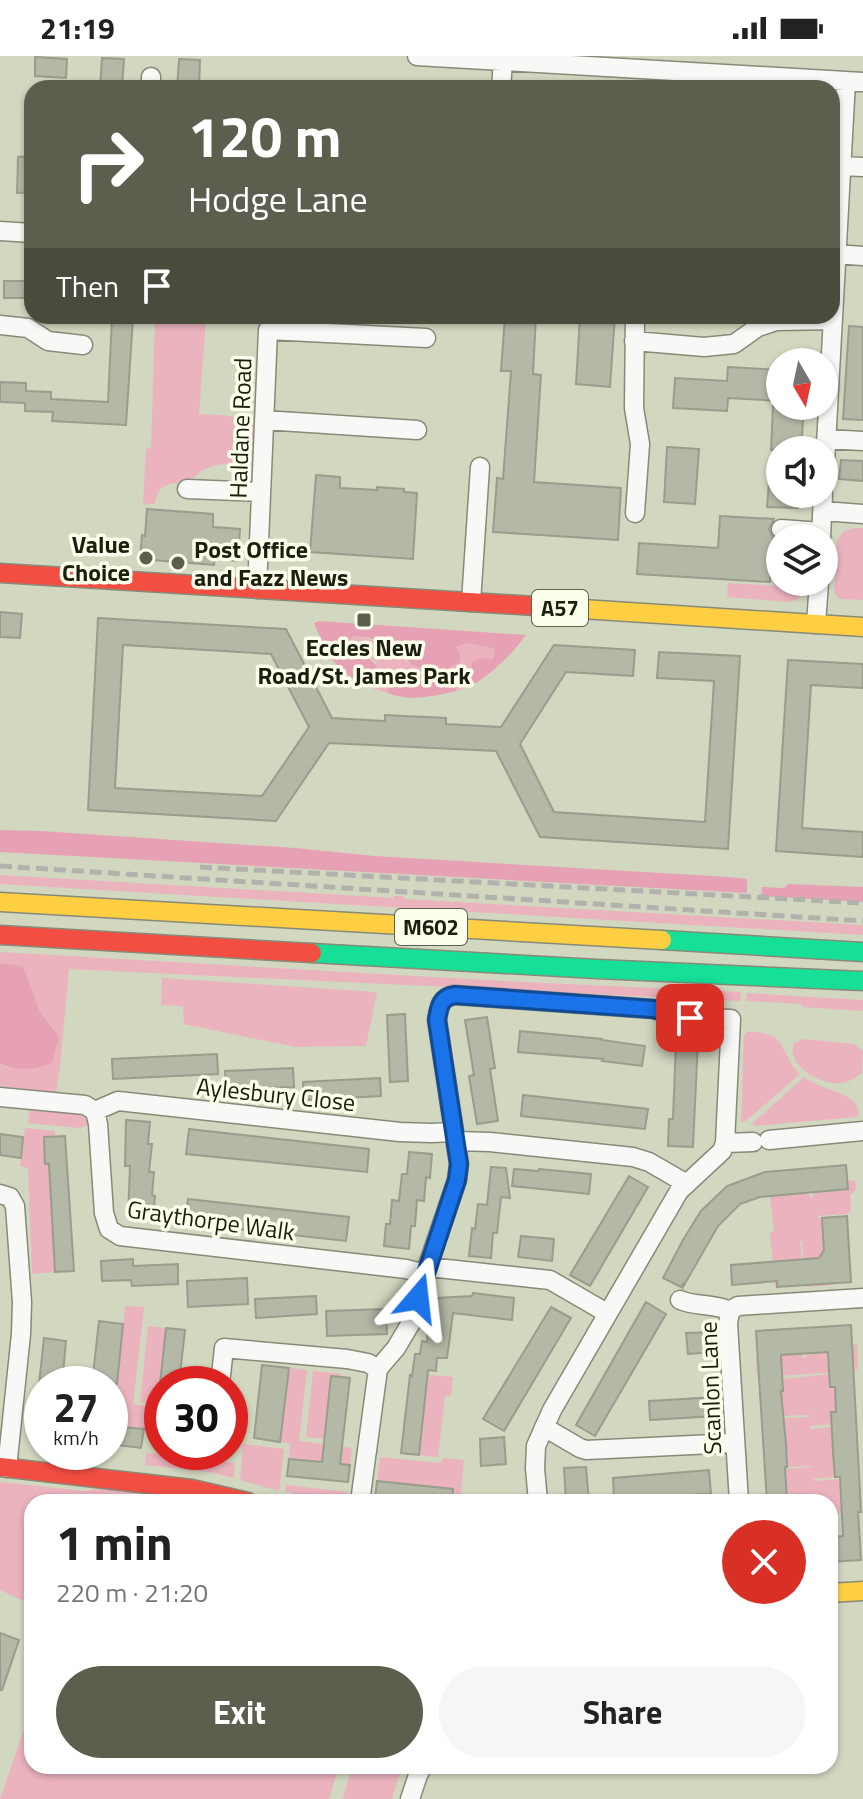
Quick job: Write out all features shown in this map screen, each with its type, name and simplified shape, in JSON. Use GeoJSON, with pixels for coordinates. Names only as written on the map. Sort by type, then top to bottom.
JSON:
{"type":"FeatureCollection","features":[{"type":"Feature","properties":{"kind":"main road","name":"A57"},"geometry":{"type":"LineString","coordinates":[[0,573],[863,627]]}},
{"type":"Feature","properties":{"kind":"main road","name":"M602"},"geometry":{"type":"LineString","coordinates":[[0,902],[863,952]]}},
{"type":"Feature","properties":{"kind":"main road","name":"M602"},"geometry":{"type":"LineString","coordinates":[[0,935],[581,969],[863,981]]}},
{"type":"Feature","properties":{"kind":"main road"},"geometry":{"type":"LineString","coordinates":[[4,1468],[214,1494]]}},
{"type":"Feature","properties":{"kind":"main road"},"geometry":{"type":"LineString","coordinates":[[838,1593],[863,1591]]}},
{"type":"Feature","properties":{"kind":"street"},"geometry":{"type":"LineString","coordinates":[[417,56],[836,80]]}},
{"type":"Feature","properties":{"kind":"street"},"geometry":{"type":"LineString","coordinates":[[502,80],[503,61]]}},
{"type":"Feature","properties":{"kind":"street"},"geometry":{"type":"LineString","coordinates":[[840,181],[854,81]]}},
{"type":"Feature","properties":{"kind":"street"},"geometry":{"type":"LineString","coordinates":[[841,166],[863,167]]}},
{"type":"Feature","properties":{"kind":"street"},"geometry":{"type":"LineString","coordinates":[[0,231],[24,232]]}},
{"type":"Feature","properties":{"kind":"street"},"geometry":{"type":"LineString","coordinates":[[840,254],[863,256]]}},
{"type":"Feature","properties":{"kind":"street"},"geometry":{"type":"LineString","coordinates":[[635,324],[634,408],[640,444],[635,513]]}},
{"type":"Feature","properties":{"kind":"street"},"geometry":{"type":"LineString","coordinates":[[634,341],[719,346],[734,344],[767,324]]}},
{"type":"Feature","properties":{"kind":"street"},"geometry":{"type":"LineString","coordinates":[[826,436],[833,324]]}},
{"type":"Feature","properties":{"kind":"street"},"geometry":{"type":"LineString","coordinates":[[0,325],[28,328],[48,341],[83,345]]}},
{"type":"Feature","properties":{"kind":"street","name":"Haldane Road"},"geometry":{"type":"LineString","coordinates":[[257,589],[268,330],[426,338]]}},
{"type":"Feature","properties":{"kind":"street"},"geometry":{"type":"LineString","coordinates":[[264,420],[417,430]]}},
{"type":"Feature","properties":{"kind":"street"},"geometry":{"type":"LineString","coordinates":[[838,440],[863,441]]}},
{"type":"Feature","properties":{"kind":"street"},"geometry":{"type":"LineString","coordinates":[[471,602],[480,467]]}},
{"type":"Feature","properties":{"kind":"street"},"geometry":{"type":"LineString","coordinates":[[187,489],[261,492]]}},
{"type":"Feature","properties":{"kind":"street"},"geometry":{"type":"LineString","coordinates":[[838,507],[863,514]]}},
{"type":"Feature","properties":{"kind":"street"},"geometry":{"type":"LineString","coordinates":[[816,624],[818,596]]}},
{"type":"Feature","properties":{"kind":"street"},"geometry":{"type":"LineString","coordinates":[[361,1494],[378,1369],[396,1348],[412,1321],[457,1180],[459,1164],[437,1020],[444,999],[455,995],[653,1009],[690,1018],[731,1019],[725,1143],[722,1151],[679,1191],[670,1204],[544,1427],[536,1446],[537,1494]]}},
{"type":"Feature","properties":{"kind":"street"},"geometry":{"type":"LineString","coordinates":[[0,1097],[85,1105],[95,1111]]}},
{"type":"Feature","properties":{"kind":"street","name":"Aylesbury Close"},"geometry":{"type":"LineString","coordinates":[[95,1111],[118,1101],[633,1157],[649,1162],[687,1184]]}},
{"type":"Feature","properties":{"kind":"street","name":"Graythorpe Walk"},"geometry":{"type":"LineString","coordinates":[[95,1111],[104,1213],[109,1229],[120,1236],[406,1269],[550,1280],[607,1313]]}},
{"type":"Feature","properties":{"kind":"street"},"geometry":{"type":"LineString","coordinates":[[725,1143],[863,1131]]}},
{"type":"Feature","properties":{"kind":"street"},"geometry":{"type":"LineString","coordinates":[[0,1194],[10,1197],[15,1206],[22,1302],[21,1334],[4,1468]]}},
{"type":"Feature","properties":{"kind":"street","name":"Scanlon Lane"},"geometry":{"type":"LineString","coordinates":[[738,1494],[728,1324],[730,1311],[738,1306],[863,1298]]}},
{"type":"Feature","properties":{"kind":"street"},"geometry":{"type":"LineString","coordinates":[[680,1300],[720,1306],[730,1311]]}},
{"type":"Feature","properties":{"kind":"street"},"geometry":{"type":"LineString","coordinates":[[222,1366],[224,1348],[347,1359],[368,1363],[378,1369]]}},
{"type":"Feature","properties":{"kind":"street"},"geometry":{"type":"LineString","coordinates":[[544,1427],[583,1450],[735,1443]]}},
{"type":"Feature","properties":{"kind":"street"},"geometry":{"type":"LineString","coordinates":[[410,1799],[419,1774]]}},
{"type":"Feature","properties":{"kind":"shaded area"},"geometry":{"type":"Polygon","coordinates":[[[155,324],[205,324],[199,414],[245,419],[254,426],[255,445],[243,444],[243,453],[253,454],[251,470],[247,476],[241,477],[241,471],[228,464],[213,466],[188,483],[162,488],[155,503],[143,505],[146,449],[151,448],[155,324]]]}},
{"type":"Feature","properties":{"kind":"shaded area"},"geometry":{"type":"Polygon","coordinates":[[[863,528],[863,600],[839,599],[837,596],[838,539],[843,532],[863,528]]]}},
{"type":"Feature","properties":{"kind":"shaded area"},"geometry":{"type":"Polygon","coordinates":[[[728,583],[766,585],[766,596],[800,596],[789,602],[727,597],[728,583]]]}},
{"type":"Feature","properties":{"kind":"shaded area"},"geometry":{"type":"Polygon","coordinates":[[[314,623],[526,635],[503,661],[476,683],[469,681],[473,662],[482,658],[492,660],[495,653],[493,648],[467,643],[455,647],[460,653],[460,662],[440,672],[410,664],[402,654],[382,642],[353,636],[348,642],[379,670],[383,686],[374,687],[351,677],[325,652],[314,623]]]}},
{"type":"Feature","properties":{"kind":"shaded area"},"geometry":{"type":"Polygon","coordinates":[[[352,636],[384,645],[410,664],[460,653],[454,647],[467,643],[493,648],[495,653],[492,660],[469,681],[476,683],[457,691],[453,683],[434,677],[390,672],[388,693],[372,688],[382,685],[375,661],[355,650],[348,642],[352,636]]]}},
{"type":"Feature","properties":{"kind":"shaded area"},"geometry":{"type":"Polygon","coordinates":[[[404,671],[453,683],[457,691],[413,698],[388,693],[390,672],[404,671]]]}},
{"type":"Feature","properties":{"kind":"shaded area"},"geometry":{"type":"Polygon","coordinates":[[[0,830],[729,877],[747,879],[747,893],[0,852],[0,830]]]}},
{"type":"Feature","properties":{"kind":"shaded area"},"geometry":{"type":"Polygon","coordinates":[[[0,875],[393,898],[404,896],[404,899],[863,925],[863,935],[0,884],[0,875]]]}},
{"type":"Feature","properties":{"kind":"shaded area"},"geometry":{"type":"Polygon","coordinates":[[[788,884],[863,887],[863,902],[761,896],[762,887],[784,888],[788,884]]]}},
{"type":"Feature","properties":{"kind":"shaded area"},"geometry":{"type":"Polygon","coordinates":[[[0,952],[741,992],[740,1001],[69,969],[56,1092],[0,1086],[0,1063],[8,1068],[59,1037],[40,1012],[23,966],[0,963],[0,952]]]}},
{"type":"Feature","properties":{"kind":"shaded area"},"geometry":{"type":"Polygon","coordinates":[[[0,963],[23,966],[40,1012],[59,1037],[52,1062],[26,1069],[0,1063],[0,963]]]}},
{"type":"Feature","properties":{"kind":"shaded area"},"geometry":{"type":"Polygon","coordinates":[[[162,978],[377,992],[366,1046],[295,1047],[184,1024],[183,1006],[161,1005],[162,978]]]}},
{"type":"Feature","properties":{"kind":"shaded area"},"geometry":{"type":"Polygon","coordinates":[[[747,993],[863,1000],[863,1011],[746,1001],[747,993]]]}},
{"type":"Feature","properties":{"kind":"shaded area"},"geometry":{"type":"Polygon","coordinates":[[[747,1032],[770,1035],[776,1039],[800,1074],[741,1122],[744,1035],[747,1032]]]}},
{"type":"Feature","properties":{"kind":"shaded area"},"geometry":{"type":"Polygon","coordinates":[[[804,1039],[854,1044],[863,1051],[862,1073],[842,1083],[814,1077],[799,1065],[793,1051],[794,1043],[804,1039]]]}},
{"type":"Feature","properties":{"kind":"shaded area"},"geometry":{"type":"Polygon","coordinates":[[[804,1077],[851,1099],[859,1112],[857,1117],[753,1126],[753,1123],[804,1077]]]}},
{"type":"Feature","properties":{"kind":"shaded area"},"geometry":{"type":"Polygon","coordinates":[[[30,1108],[78,1114],[90,1124],[80,1128],[28,1123],[30,1108]]]}},
{"type":"Feature","properties":{"kind":"shaded area"},"geometry":{"type":"Polygon","coordinates":[[[25,1128],[55,1131],[55,1137],[44,1138],[45,1163],[57,1163],[49,1167],[55,1272],[32,1274],[28,1168],[20,1166],[25,1128]]]}},
{"type":"Feature","properties":{"kind":"shaded area"},"geometry":{"type":"Polygon","coordinates":[[[855,1180],[856,1189],[850,1195],[851,1211],[818,1216],[822,1218],[825,1255],[820,1255],[820,1258],[833,1285],[806,1287],[802,1241],[802,1260],[775,1263],[775,1287],[770,1232],[774,1231],[769,1189],[773,1188],[774,1196],[809,1193],[810,1198],[813,1193],[848,1189],[848,1181],[855,1180]]]}},
{"type":"Feature","properties":{"kind":"shaded area"},"geometry":{"type":"Polygon","coordinates":[[[125,1306],[144,1307],[133,1404],[144,1406],[144,1429],[128,1428],[128,1366],[119,1366],[125,1306]]]}},
{"type":"Feature","properties":{"kind":"shaded area"},"geometry":{"type":"Polygon","coordinates":[[[148,1326],[166,1328],[162,1366],[144,1366],[144,1402],[140,1402],[148,1326]]]}},
{"type":"Feature","properties":{"kind":"shaded area"},"geometry":{"type":"Polygon","coordinates":[[[857,1344],[856,1371],[760,1377],[756,1373],[757,1356],[802,1353],[806,1358],[807,1353],[852,1350],[853,1345],[857,1344]]]}},
{"type":"Feature","properties":{"kind":"shaded area"},"geometry":{"type":"Polygon","coordinates":[[[289,1368],[307,1370],[299,1441],[352,1448],[350,1465],[289,1459],[290,1443],[280,1442],[289,1368]]]}},
{"type":"Feature","properties":{"kind":"shaded area"},"geometry":{"type":"Polygon","coordinates":[[[313,1371],[341,1374],[341,1377],[331,1376],[324,1439],[306,1437],[313,1371]]]}},
{"type":"Feature","properties":{"kind":"shaded area"},"geometry":{"type":"Polygon","coordinates":[[[419,1374],[453,1377],[451,1396],[445,1395],[438,1457],[419,1455],[428,1378],[419,1374]]]}},
{"type":"Feature","properties":{"kind":"shaded area"},"geometry":{"type":"Polygon","coordinates":[[[829,1374],[835,1387],[836,1412],[831,1412],[832,1424],[810,1426],[811,1429],[832,1427],[835,1477],[813,1479],[840,1479],[842,1513],[838,1514],[838,1494],[787,1494],[785,1469],[812,1466],[787,1467],[785,1418],[809,1415],[782,1416],[783,1379],[829,1374]]]}},
{"type":"Feature","properties":{"kind":"shaded area"},"geometry":{"type":"Polygon","coordinates":[[[248,1445],[284,1449],[279,1491],[240,1480],[241,1470],[248,1470],[248,1445]]]}},
{"type":"Feature","properties":{"kind":"shaded area"},"geometry":{"type":"Polygon","coordinates":[[[380,1457],[440,1463],[444,1458],[464,1460],[461,1494],[452,1494],[453,1489],[377,1481],[380,1457]]]}},
{"type":"Feature","properties":{"kind":"shaded area"},"geometry":{"type":"Polygon","coordinates":[[[191,1470],[235,1470],[234,1478],[191,1470]]]}},
{"type":"Feature","properties":{"kind":"shaded area"},"geometry":{"type":"Polygon","coordinates":[[[0,1482],[84,1491],[115,1487],[162,1494],[24,1494],[24,1601],[0,1590],[0,1482]]]}},
{"type":"Feature","properties":{"kind":"shaded area"},"geometry":{"type":"Polygon","coordinates":[[[286,1485],[347,1492],[295,1494],[285,1491],[286,1485]]]}},
{"type":"Feature","properties":{"kind":"shaded area"},"geometry":{"type":"Polygon","coordinates":[[[24,1730],[24,1774],[337,1774],[329,1799],[0,1799],[24,1730]]]}},
{"type":"Feature","properties":{"kind":"shaded area"},"geometry":{"type":"Polygon","coordinates":[[[350,1774],[399,1774],[392,1799],[343,1799],[350,1774]]]}},
{"type":"Feature","properties":{"kind":"building"},"geometry":{"type":"Polygon","coordinates":[[[35,57],[67,59],[66,78],[35,76],[35,57]]]}},
{"type":"Feature","properties":{"kind":"building"},"geometry":{"type":"Polygon","coordinates":[[[102,58],[124,59],[123,80],[101,80],[102,58]]]}},
{"type":"Feature","properties":{"kind":"building"},"geometry":{"type":"Polygon","coordinates":[[[179,59],[200,60],[199,80],[178,80],[179,59]]]}},
{"type":"Feature","properties":{"kind":"building"},"geometry":{"type":"Polygon","coordinates":[[[18,157],[24,157],[24,193],[17,193],[18,157]]]}},
{"type":"Feature","properties":{"kind":"building"},"geometry":{"type":"Polygon","coordinates":[[[4,281],[24,281],[24,298],[4,298],[4,281]]]}},
{"type":"Feature","properties":{"kind":"building"},"geometry":{"type":"Polygon","coordinates":[[[112,324],[133,324],[126,425],[52,421],[53,412],[25,411],[25,403],[0,402],[0,382],[26,383],[26,391],[51,392],[51,399],[108,402],[112,324]]]}},
{"type":"Feature","properties":{"kind":"building"},"geometry":{"type":"Polygon","coordinates":[[[504,324],[536,324],[533,374],[541,375],[534,482],[621,488],[618,540],[493,532],[497,478],[503,479],[511,371],[501,371],[504,324]]]}},
{"type":"Feature","properties":{"kind":"building"},"geometry":{"type":"Polygon","coordinates":[[[580,324],[614,324],[610,387],[576,384],[580,324]]]}},
{"type":"Feature","properties":{"kind":"building"},"geometry":{"type":"Polygon","coordinates":[[[849,326],[863,327],[863,420],[843,419],[849,326]]]}},
{"type":"Feature","properties":{"kind":"building"},"geometry":{"type":"Polygon","coordinates":[[[728,367],[766,369],[766,400],[728,398],[727,411],[673,408],[675,378],[727,381],[728,367]]]}},
{"type":"Feature","properties":{"kind":"building"},"geometry":{"type":"Polygon","coordinates":[[[772,420],[803,420],[802,436],[772,436],[772,420]]]}},
{"type":"Feature","properties":{"kind":"building"},"geometry":{"type":"Polygon","coordinates":[[[667,447],[699,449],[695,504],[664,502],[667,447]]]}},
{"type":"Feature","properties":{"kind":"building"},"geometry":{"type":"Polygon","coordinates":[[[841,460],[863,461],[863,481],[839,479],[841,460]]]}},
{"type":"Feature","properties":{"kind":"building"},"geometry":{"type":"Polygon","coordinates":[[[316,475],[340,477],[340,488],[377,490],[377,487],[417,493],[413,559],[310,552],[316,475]]]}},
{"type":"Feature","properties":{"kind":"building"},"geometry":{"type":"Polygon","coordinates":[[[147,509],[213,514],[213,527],[240,529],[238,561],[215,559],[214,565],[140,559],[147,509]]]}},
{"type":"Feature","properties":{"kind":"building"},"geometry":{"type":"Polygon","coordinates":[[[720,516],[774,519],[772,524],[766,524],[766,582],[637,574],[639,543],[718,548],[720,516]]]}},
{"type":"Feature","properties":{"kind":"building"},"geometry":{"type":"Polygon","coordinates":[[[0,612],[22,614],[20,638],[0,637],[0,612]]]}},
{"type":"Feature","properties":{"kind":"building"},"geometry":{"type":"Polygon","coordinates":[[[98,618],[286,629],[332,718],[385,721],[385,715],[446,718],[446,724],[501,727],[554,645],[635,650],[633,676],[566,672],[520,744],[554,812],[705,822],[714,681],[657,678],[659,652],[740,656],[728,849],[540,837],[496,751],[329,743],[276,821],[88,810],[98,618]],[[123,645],[115,788],[262,796],[309,727],[271,654],[123,645]]]}},
{"type":"Feature","properties":{"kind":"building"},"geometry":{"type":"Polygon","coordinates":[[[788,660],[863,664],[863,688],[811,685],[802,828],[863,832],[863,857],[776,851],[788,660]]]}},
{"type":"Feature","properties":{"kind":"building"},"geometry":{"type":"Polygon","coordinates":[[[405,1014],[408,1081],[390,1082],[387,1015],[405,1014]]]}},
{"type":"Feature","properties":{"kind":"building"},"geometry":{"type":"Polygon","coordinates":[[[487,1017],[495,1068],[490,1069],[498,1121],[477,1124],[469,1076],[474,1075],[465,1020],[487,1017]]]}},
{"type":"Feature","properties":{"kind":"building"},"geometry":{"type":"Polygon","coordinates":[[[520,1031],[645,1046],[642,1066],[603,1059],[518,1052],[520,1031]]]}},
{"type":"Feature","properties":{"kind":"building"},"geometry":{"type":"Polygon","coordinates":[[[676,1040],[698,1040],[693,1147],[668,1146],[669,1119],[673,1119],[676,1040]]]}},
{"type":"Feature","properties":{"kind":"building"},"geometry":{"type":"Polygon","coordinates":[[[217,1054],[218,1074],[113,1079],[112,1059],[217,1054]]]}},
{"type":"Feature","properties":{"kind":"building"},"geometry":{"type":"Polygon","coordinates":[[[293,1068],[294,1087],[226,1089],[225,1071],[293,1068]]]}},
{"type":"Feature","properties":{"kind":"building"},"geometry":{"type":"Polygon","coordinates":[[[380,1078],[381,1096],[304,1100],[303,1082],[380,1078]]]}},
{"type":"Feature","properties":{"kind":"building"},"geometry":{"type":"Polygon","coordinates":[[[523,1095],[648,1109],[645,1129],[521,1116],[523,1095]]]}},
{"type":"Feature","properties":{"kind":"building"},"geometry":{"type":"Polygon","coordinates":[[[126,1120],[150,1122],[148,1144],[152,1144],[149,1172],[154,1172],[152,1195],[155,1196],[153,1220],[128,1217],[130,1166],[125,1166],[126,1120]]]}},
{"type":"Feature","properties":{"kind":"building"},"geometry":{"type":"Polygon","coordinates":[[[189,1129],[369,1149],[367,1172],[186,1154],[189,1129]]]}},
{"type":"Feature","properties":{"kind":"building"},"geometry":{"type":"Polygon","coordinates":[[[0,1134],[23,1137],[21,1158],[0,1155],[0,1134]]]}},
{"type":"Feature","properties":{"kind":"building"},"geometry":{"type":"Polygon","coordinates":[[[65,1136],[74,1271],[55,1272],[49,1164],[45,1164],[44,1137],[65,1136]]]}},
{"type":"Feature","properties":{"kind":"building"},"geometry":{"type":"Polygon","coordinates":[[[409,1152],[432,1154],[424,1201],[417,1200],[409,1249],[384,1246],[392,1200],[399,1201],[402,1174],[407,1174],[409,1152]]]}},
{"type":"Feature","properties":{"kind":"building"},"geometry":{"type":"Polygon","coordinates":[[[846,1165],[848,1189],[760,1197],[740,1204],[718,1226],[683,1287],[683,1284],[681,1287],[663,1278],[701,1211],[727,1186],[765,1172],[846,1165]]]}},
{"type":"Feature","properties":{"kind":"building"},"geometry":{"type":"Polygon","coordinates":[[[491,1167],[506,1168],[510,1198],[501,1197],[491,1258],[469,1256],[478,1204],[487,1205],[491,1167]]]}},
{"type":"Feature","properties":{"kind":"building"},"geometry":{"type":"Polygon","coordinates":[[[514,1169],[591,1174],[589,1194],[512,1186],[514,1169]]]}},
{"type":"Feature","properties":{"kind":"building"},"geometry":{"type":"Polygon","coordinates":[[[629,1176],[648,1187],[590,1286],[570,1275],[629,1176]]]}},
{"type":"Feature","properties":{"kind":"building"},"geometry":{"type":"Polygon","coordinates":[[[188,1199],[349,1217],[346,1241],[185,1223],[188,1199]]]}},
{"type":"Feature","properties":{"kind":"building"},"geometry":{"type":"Polygon","coordinates":[[[847,1216],[851,1282],[777,1287],[777,1281],[732,1285],[731,1265],[819,1258],[824,1250],[822,1218],[847,1216]]]}},
{"type":"Feature","properties":{"kind":"building"},"geometry":{"type":"Polygon","coordinates":[[[521,1236],[554,1239],[552,1261],[518,1257],[521,1236]]]}},
{"type":"Feature","properties":{"kind":"building"},"geometry":{"type":"Polygon","coordinates":[[[133,1259],[133,1266],[178,1264],[178,1284],[132,1286],[131,1280],[102,1281],[101,1261],[133,1259]]]}},
{"type":"Feature","properties":{"kind":"building"},"geometry":{"type":"Polygon","coordinates":[[[247,1278],[248,1304],[188,1307],[187,1281],[247,1278]]]}},
{"type":"Feature","properties":{"kind":"building"},"geometry":{"type":"Polygon","coordinates":[[[473,1293],[514,1298],[512,1320],[453,1313],[447,1358],[437,1358],[436,1371],[428,1370],[419,1455],[401,1453],[415,1354],[420,1354],[422,1341],[427,1342],[428,1328],[439,1329],[436,1298],[472,1296],[473,1293]]]}},
{"type":"Feature","properties":{"kind":"building"},"geometry":{"type":"Polygon","coordinates":[[[316,1296],[317,1314],[256,1318],[255,1299],[316,1296]]]}},
{"type":"Feature","properties":{"kind":"building"},"geometry":{"type":"Polygon","coordinates":[[[646,1302],[666,1314],[595,1436],[576,1425],[646,1302]]]}},
{"type":"Feature","properties":{"kind":"building"},"geometry":{"type":"Polygon","coordinates":[[[551,1307],[571,1318],[504,1431],[483,1419],[551,1307]]]}},
{"type":"Feature","properties":{"kind":"building"},"geometry":{"type":"Polygon","coordinates":[[[386,1309],[387,1334],[327,1336],[326,1311],[386,1309]]]}},
{"type":"Feature","properties":{"kind":"building"},"geometry":{"type":"Polygon","coordinates":[[[99,1321],[123,1324],[119,1366],[94,1366],[99,1321]]]}},
{"type":"Feature","properties":{"kind":"building"},"geometry":{"type":"Polygon","coordinates":[[[851,1325],[861,1560],[838,1561],[838,1536],[843,1536],[840,1477],[835,1477],[833,1452],[831,1412],[836,1412],[835,1387],[830,1387],[828,1352],[781,1355],[787,1494],[766,1494],[756,1331],[851,1325]]]}},
{"type":"Feature","properties":{"kind":"building"},"geometry":{"type":"Polygon","coordinates":[[[166,1328],[185,1330],[181,1366],[162,1366],[166,1328]]]}},
{"type":"Feature","properties":{"kind":"building"},"geometry":{"type":"Polygon","coordinates":[[[713,1332],[714,1352],[688,1354],[686,1333],[713,1332]]]}},
{"type":"Feature","properties":{"kind":"building"},"geometry":{"type":"Polygon","coordinates":[[[44,1338],[66,1341],[64,1366],[41,1366],[44,1338]]]}},
{"type":"Feature","properties":{"kind":"building"},"geometry":{"type":"Polygon","coordinates":[[[262,1365],[289,1368],[280,1442],[254,1438],[262,1365]]]}},
{"type":"Feature","properties":{"kind":"building"},"geometry":{"type":"Polygon","coordinates":[[[331,1376],[350,1378],[340,1464],[350,1465],[348,1482],[287,1476],[289,1459],[322,1462],[331,1376]]]}},
{"type":"Feature","properties":{"kind":"building"},"geometry":{"type":"Polygon","coordinates":[[[716,1397],[717,1416],[650,1420],[649,1401],[716,1397]]]}},
{"type":"Feature","properties":{"kind":"building"},"geometry":{"type":"Polygon","coordinates":[[[128,1428],[144,1429],[141,1448],[128,1446],[128,1428]]]}},
{"type":"Feature","properties":{"kind":"building"},"geometry":{"type":"Polygon","coordinates":[[[504,1437],[506,1464],[481,1466],[480,1439],[504,1437]]]}},
{"type":"Feature","properties":{"kind":"building"},"geometry":{"type":"Polygon","coordinates":[[[586,1467],[588,1494],[566,1494],[564,1468],[586,1467]]]}},
{"type":"Feature","properties":{"kind":"building"},"geometry":{"type":"Polygon","coordinates":[[[709,1470],[711,1494],[614,1494],[613,1478],[709,1470]]]}},
{"type":"Feature","properties":{"kind":"building"},"geometry":{"type":"Polygon","coordinates":[[[377,1481],[453,1489],[453,1494],[376,1494],[377,1481]]]}},
{"type":"Feature","properties":{"kind":"building"},"geometry":{"type":"Polygon","coordinates":[[[0,1633],[19,1640],[2,1690],[0,1690],[0,1633]]]}},
{"type":"Feature","properties":{"kind":"railway"},"geometry":{"type":"LineString","coordinates":[[0,866],[863,921]]}},
{"type":"Feature","properties":{"kind":"railway"},"geometry":{"type":"LineString","coordinates":[[200,867],[863,903]]}},
{"type":"Feature","properties":{"kind":"traffic: fast"},"geometry":{"type":"LineString","coordinates":[[662,940],[863,952]]}},
{"type":"Feature","properties":{"kind":"traffic: fast"},"geometry":{"type":"LineString","coordinates":[[312,953],[863,981]]}},
{"type":"Feature","properties":{"kind":"traffic: slow"},"geometry":{"type":"LineString","coordinates":[[551,607],[863,627]]}},
{"type":"Feature","properties":{"kind":"traffic: slow"},"geometry":{"type":"LineString","coordinates":[[0,902],[662,940]]}},
{"type":"Feature","properties":{"kind":"traffic: slow"},"geometry":{"type":"LineString","coordinates":[[838,1593],[863,1591]]}},
{"type":"Feature","properties":{"kind":"traffic: jam"},"geometry":{"type":"LineString","coordinates":[[0,573],[551,607]]}},
{"type":"Feature","properties":{"kind":"traffic: jam"},"geometry":{"type":"LineString","coordinates":[[0,935],[312,953]]}},
{"type":"Feature","properties":{"kind":"traffic: jam"},"geometry":{"type":"LineString","coordinates":[[0,1467],[214,1494]]}},
{"type":"Feature","properties":{"kind":"place","name":"Value Choice"},"geometry":{"type":"Point","coordinates":[146,558]}},
{"type":"Feature","properties":{"kind":"place","name":"Post Office and Fazz News"},"geometry":{"type":"Point","coordinates":[178,563]}},
{"type":"Feature","properties":{"kind":"place","name":"Eccles New Road/St. James Park"},"geometry":{"type":"Point","coordinates":[364,620]}},
{"type":"Feature","properties":{"kind":"route"},"geometry":{"type":"LineString","coordinates":[[418,1298],[457,1180],[459,1164],[437,1020],[441,1001],[455,995],[574,1003],[653,1009],[690,1018]]}}]}
